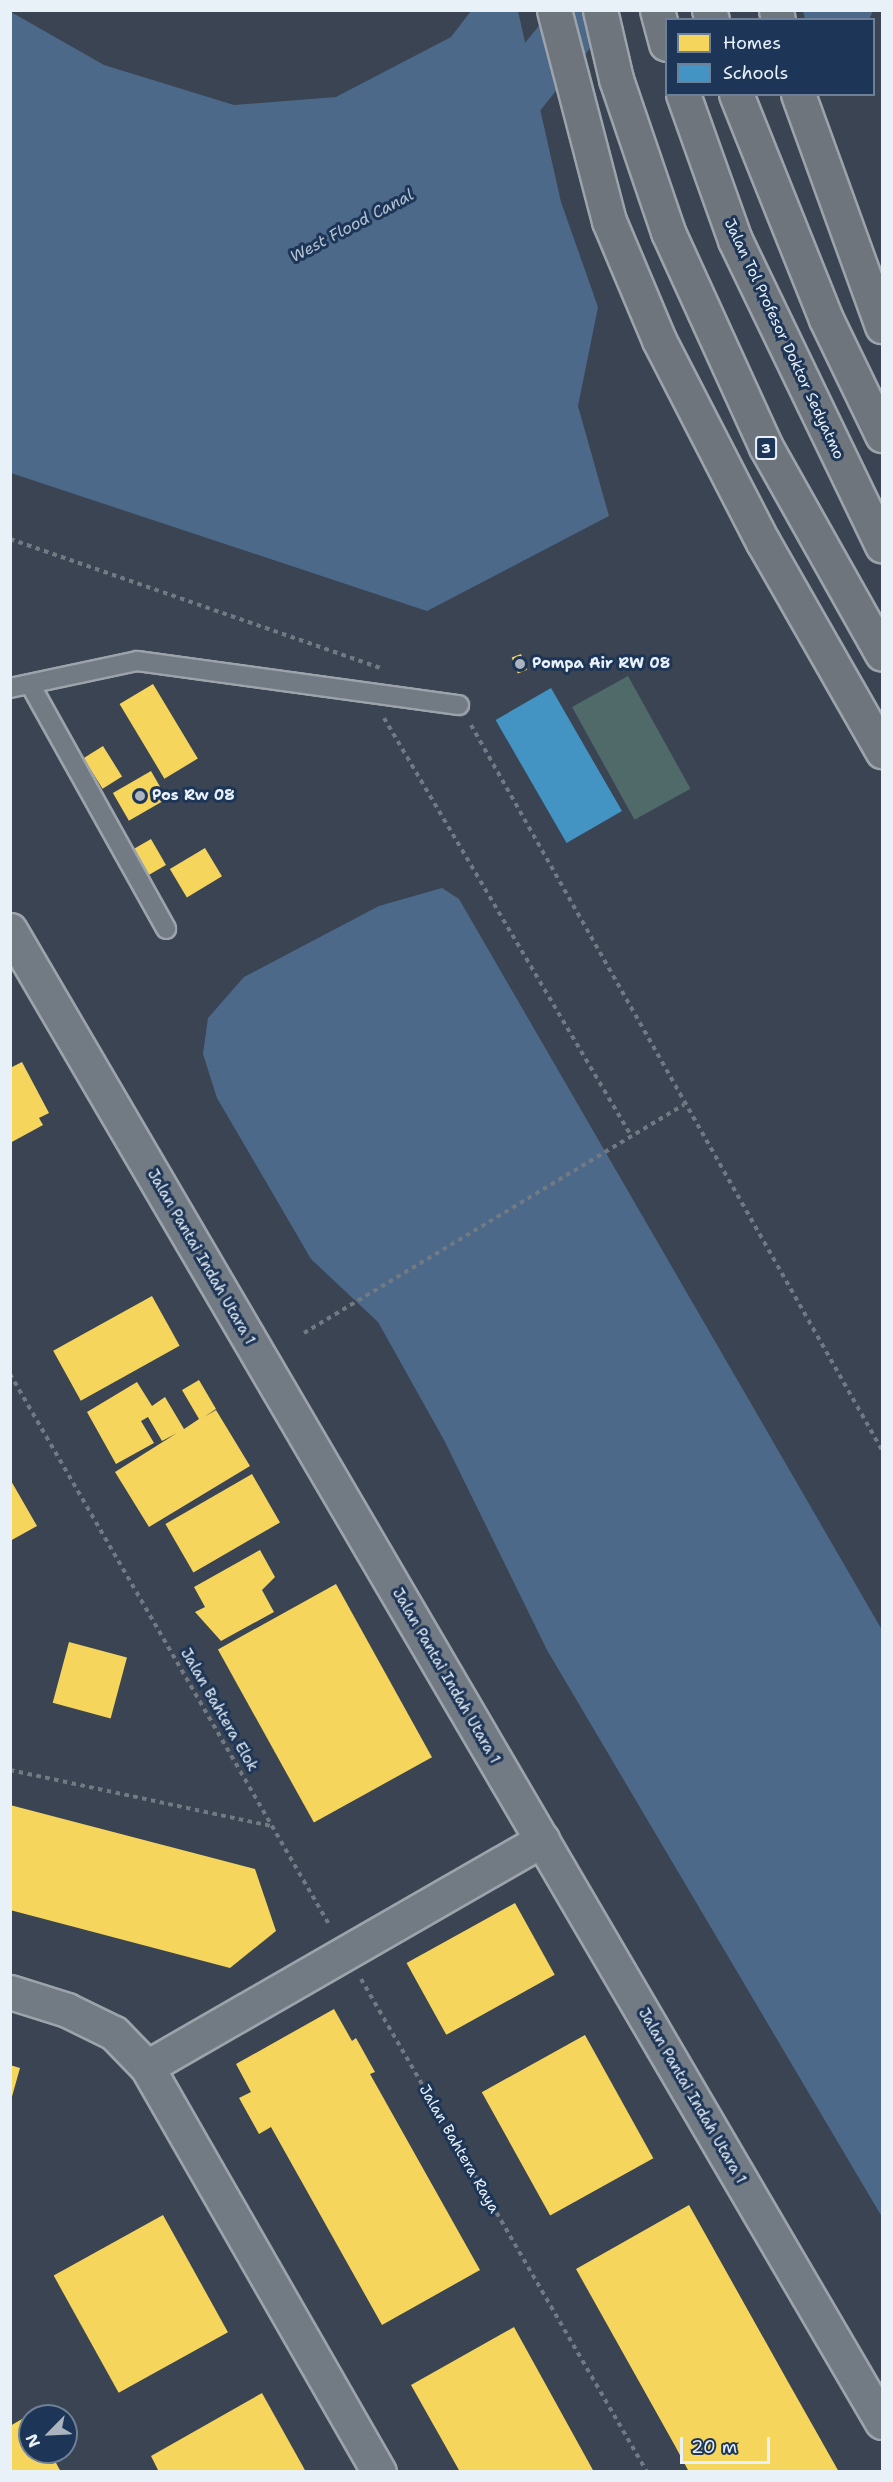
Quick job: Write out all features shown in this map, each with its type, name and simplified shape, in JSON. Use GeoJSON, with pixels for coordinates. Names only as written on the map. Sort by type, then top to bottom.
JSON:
{"type":"FeatureCollection","features":[{"type":"Feature","properties":{"kind":"highway"},"geometry":{"type":"LineString","coordinates":[[554,10],[609,220],[658,340],[763,542],[882,751]]}},
{"type":"Feature","properties":{"kind":"highway","name":"3"},"geometry":{"type":"LineString","coordinates":[[600,10],[616,79],[668,232],[766,447],[882,654]]}},
{"type":"Feature","properties":{"kind":"highway"},"geometry":{"type":"LineString","coordinates":[[657,10],[665,40]]}},
{"type":"Feature","properties":{"kind":"highway","name":"Jalan Tol Profesor Doktor Sedyatmo"},"geometry":{"type":"LineString","coordinates":[[684,96],[735,240],[882,545]]}},
{"type":"Feature","properties":{"kind":"highway"},"geometry":{"type":"LineString","coordinates":[[737,96],[826,320],[882,435]]}},
{"type":"Feature","properties":{"kind":"highway"},"geometry":{"type":"LineString","coordinates":[[799,96],[877,314]]}},
{"type":"Feature","properties":{"kind":"street","name":"Jalan Pantai Indah Utara 1"},"geometry":{"type":"LineString","coordinates":[[10,930],[882,2422]]}},
{"type":"Feature","properties":{"kind":"street"},"geometry":{"type":"LineString","coordinates":[[147,2067],[542,1840]]}},
{"type":"Feature","properties":{"kind":"street"},"geometry":{"type":"LineString","coordinates":[[10,1992],[67,2010],[114,2033],[147,2067],[379,2472]]}},
{"type":"Feature","properties":{"kind":"lane"},"geometry":{"type":"LineString","coordinates":[[10,688],[31,686],[137,661],[371,696],[459,705]]}},
{"type":"Feature","properties":{"kind":"lane"},"geometry":{"type":"LineString","coordinates":[[31,686],[166,929]]}},
{"type":"Feature","properties":{"kind":"path"},"geometry":{"type":"LineString","coordinates":[[10,539],[393,672]]}},
{"type":"Feature","properties":{"kind":"path"},"geometry":{"type":"LineString","coordinates":[[371,696],[630,1136]]}},
{"type":"Feature","properties":{"kind":"path"},"geometry":{"type":"LineString","coordinates":[[459,705],[684,1105],[882,1450]]}},
{"type":"Feature","properties":{"kind":"path"},"geometry":{"type":"LineString","coordinates":[[304,1333],[684,1105]]}},
{"type":"Feature","properties":{"kind":"path","name":"Jalan Bahtera Elok"},"geometry":{"type":"LineString","coordinates":[[10,1374],[272,1826]]}},
{"type":"Feature","properties":{"kind":"path"},"geometry":{"type":"LineString","coordinates":[[10,1770],[272,1826]]}},
{"type":"Feature","properties":{"kind":"path","name":"Jalan Bahtera Raya"},"geometry":{"type":"LineString","coordinates":[[272,1826],[647,2472]]}},
{"type":"Feature","properties":{"kind":"green space"},"geometry":{"type":"Polygon","coordinates":[[[628,676],[691,789],[635,820],[572,707],[628,676]]]}},
{"type":"Feature","properties":{"kind":"water"},"geometry":{"type":"Polygon","coordinates":[[[803,10],[873,11],[870,18],[805,18],[803,10]]]}},
{"type":"Feature","properties":{"kind":"water"},"geometry":{"type":"Polygon","coordinates":[[[471,11],[518,11],[561,202],[598,307],[578,406],[609,516],[427,611],[11,473],[11,12],[104,65],[234,105],[336,97],[451,37],[471,11]]]}},
{"type":"Feature","properties":{"kind":"water"},"geometry":{"type":"Polygon","coordinates":[[[442,888],[459,899],[882,1630],[882,2217],[547,1650],[444,1440],[378,1322],[311,1259],[217,1098],[203,1054],[208,1018],[244,977],[379,906],[442,888]]]}},
{"type":"Feature","properties":{"kind":"building: Homes","name":"Pompa Air RW 08"},"geometry":{"type":"Polygon","coordinates":[[[521,654],[527,670],[518,673],[512,658],[521,654]]]}},
{"type":"Feature","properties":{"kind":"building: Homes"},"geometry":{"type":"Polygon","coordinates":[[[153,684],[198,759],[164,779],[120,704],[153,684]]]}},
{"type":"Feature","properties":{"kind":"building: Homes"},"geometry":{"type":"Polygon","coordinates":[[[103,746],[122,777],[103,789],[83,758],[103,746]]]}},
{"type":"Feature","properties":{"kind":"building: Homes","name":"Pos Rw 08"},"geometry":{"type":"Polygon","coordinates":[[[151,771],[167,799],[129,821],[113,793],[151,771]]]}},
{"type":"Feature","properties":{"kind":"building: Homes"},"geometry":{"type":"Polygon","coordinates":[[[151,839],[166,865],[142,879],[127,853],[151,839]]]}},
{"type":"Feature","properties":{"kind":"building: Homes"},"geometry":{"type":"Polygon","coordinates":[[[205,848],[222,876],[187,897],[170,869],[205,848]]]}},
{"type":"Feature","properties":{"kind":"building: Homes"},"geometry":{"type":"Polygon","coordinates":[[[22,1062],[49,1113],[39,1118],[43,1125],[10,1143],[10,1068],[22,1062]]]}},
{"type":"Feature","properties":{"kind":"building: Homes"},"geometry":{"type":"Polygon","coordinates":[[[152,1296],[180,1346],[81,1401],[53,1351],[152,1296]]]}},
{"type":"Feature","properties":{"kind":"building: Homes"},"geometry":{"type":"Polygon","coordinates":[[[199,1380],[216,1409],[204,1417],[216,1410],[250,1466],[149,1527],[115,1472],[177,1433],[162,1441],[148,1417],[141,1421],[154,1443],[116,1464],[87,1412],[137,1382],[152,1406],[165,1397],[184,1429],[199,1419],[182,1390],[199,1380]]]}},
{"type":"Feature","properties":{"kind":"building: Homes"},"geometry":{"type":"Polygon","coordinates":[[[252,1474],[280,1522],[193,1572],[165,1524],[252,1474]]]}},
{"type":"Feature","properties":{"kind":"building: Homes"},"geometry":{"type":"Polygon","coordinates":[[[10,1479],[37,1526],[10,1541],[10,1479]]]}},
{"type":"Feature","properties":{"kind":"building: Homes"},"geometry":{"type":"Polygon","coordinates":[[[260,1550],[275,1577],[262,1590],[274,1612],[221,1641],[195,1612],[205,1607],[194,1587],[260,1550]]]}},
{"type":"Feature","properties":{"kind":"building: Homes"},"geometry":{"type":"Polygon","coordinates":[[[336,1584],[432,1757],[314,1823],[218,1649],[336,1584]]]}},
{"type":"Feature","properties":{"kind":"building: Homes"},"geometry":{"type":"Polygon","coordinates":[[[69,1642],[127,1658],[111,1718],[53,1703],[69,1642]]]}},
{"type":"Feature","properties":{"kind":"building: Homes"},"geometry":{"type":"Polygon","coordinates":[[[10,1805],[255,1869],[276,1931],[230,1968],[10,1910],[10,1805]]]}},
{"type":"Feature","properties":{"kind":"building: Homes"},"geometry":{"type":"Polygon","coordinates":[[[515,1903],[555,1975],[446,2035],[407,1963],[515,1903]]]}},
{"type":"Feature","properties":{"kind":"building: Homes"},"geometry":{"type":"Polygon","coordinates":[[[334,2009],[352,2041],[356,2038],[375,2072],[370,2074],[480,2270],[382,2325],[271,2127],[259,2134],[239,2098],[251,2092],[236,2064],[334,2009]]]}},
{"type":"Feature","properties":{"kind":"building: Homes"},"geometry":{"type":"Polygon","coordinates":[[[585,2035],[653,2158],[550,2216],[482,2092],[585,2035]]]}},
{"type":"Feature","properties":{"kind":"building: Homes"},"geometry":{"type":"Polygon","coordinates":[[[10,2065],[20,2068],[11,2100],[10,2100],[10,2065]]]}},
{"type":"Feature","properties":{"kind":"building: Homes"},"geometry":{"type":"Polygon","coordinates":[[[689,2205],[839,2472],[689,2472],[576,2269],[689,2205]]]}},
{"type":"Feature","properties":{"kind":"building: Homes"},"geometry":{"type":"Polygon","coordinates":[[[163,2215],[228,2332],[119,2393],[54,2276],[163,2215]]]}},
{"type":"Feature","properties":{"kind":"building: Homes"},"geometry":{"type":"Polygon","coordinates":[[[514,2327],[594,2472],[460,2472],[411,2385],[514,2327]]]}},
{"type":"Feature","properties":{"kind":"building: Homes"},"geometry":{"type":"Polygon","coordinates":[[[262,2393],[306,2472],[159,2472],[151,2456],[262,2393]]]}},
{"type":"Feature","properties":{"kind":"building: Homes"},"geometry":{"type":"Polygon","coordinates":[[[18,2421],[18,2464],[57,2464],[61,2472],[10,2472],[10,2426],[18,2421]]]}},
{"type":"Feature","properties":{"kind":"building: Schools"},"geometry":{"type":"Polygon","coordinates":[[[551,688],[622,811],[567,843],[496,720],[551,688]]]}},
{"type":"Feature","properties":{"kind":"waterway","name":"West Flood Canal"},"geometry":{"type":"LineString","coordinates":[[486,135],[586,10]]}},
{"type":"Feature","properties":{"kind":"place","name":"Pompa Air RW 08"},"geometry":{"type":"Point","coordinates":[520,664]}},
{"type":"Feature","properties":{"kind":"place","name":"Pos Rw 08"},"geometry":{"type":"Point","coordinates":[140,796]}}]}
